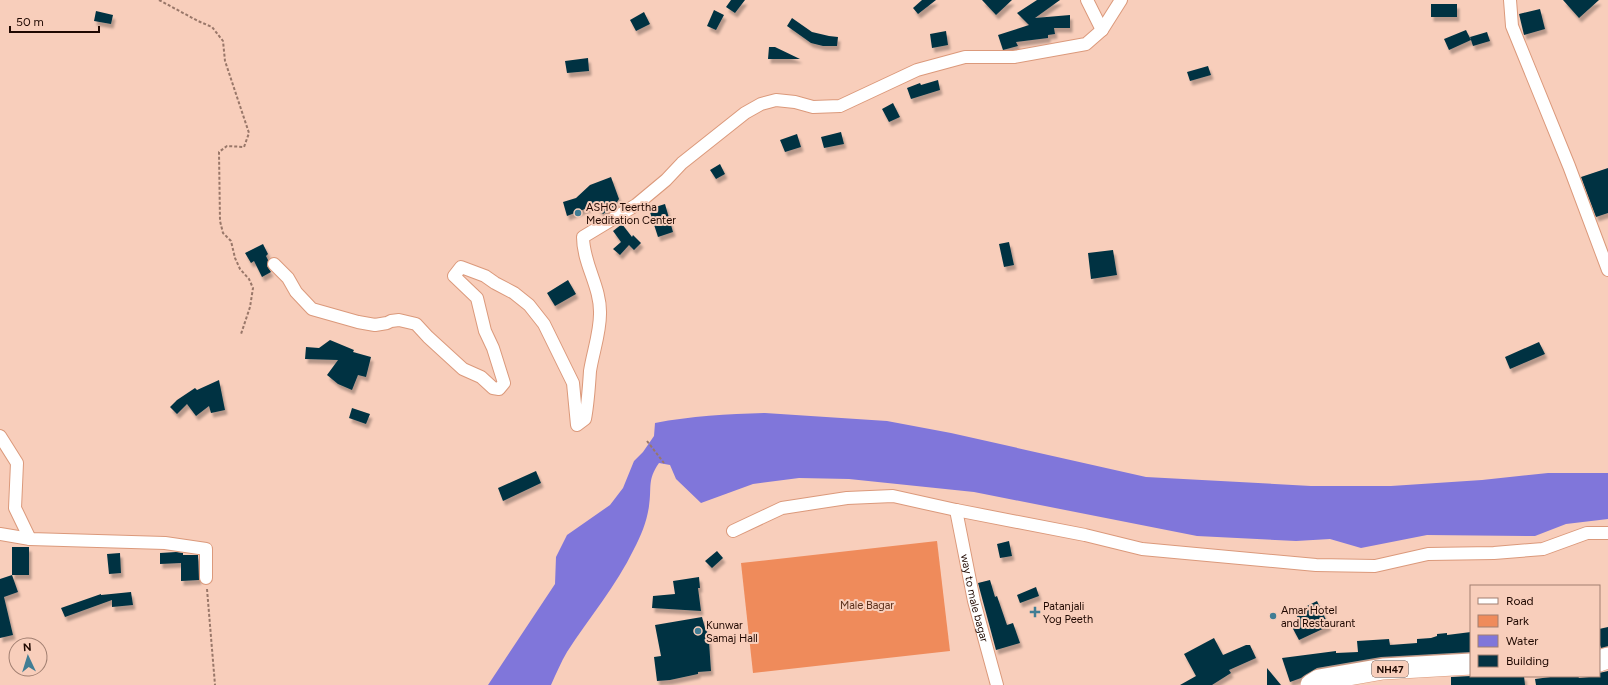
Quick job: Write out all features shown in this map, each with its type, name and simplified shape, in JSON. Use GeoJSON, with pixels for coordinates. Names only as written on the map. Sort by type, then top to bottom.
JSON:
{"type":"FeatureCollection","features":[{"type":"Feature","properties":{"kind":"highway","name":"NH47"},"geometry":{"type":"LineString","coordinates":[[1311,685],[1319,680],[1383,670],[1470,664]]}},
{"type":"Feature","properties":{"kind":"street"},"geometry":{"type":"LineString","coordinates":[[1087,0],[1102,30]]}},
{"type":"Feature","properties":{"kind":"street"},"geometry":{"type":"LineString","coordinates":[[274,264],[288,278],[296,292],[312,309],[358,322],[375,325],[399,320],[416,324],[462,369],[481,377],[493,388],[499,389],[504,383],[493,348],[485,331],[477,298],[454,276],[461,267],[485,276],[514,293],[530,305],[544,324],[573,383],[577,426],[586,419],[590,371],[600,313],[597,289],[583,250],[583,237],[636,205],[666,180],[682,162],[744,113],[761,104],[776,100],[795,102],[813,107],[840,106],[917,70],[965,57],[1014,57],[1086,44],[1102,30],[1121,0]]}},
{"type":"Feature","properties":{"kind":"street"},"geometry":{"type":"LineString","coordinates":[[1510,0],[1512,26],[1569,166],[1608,270]]}},
{"type":"Feature","properties":{"kind":"street"},"geometry":{"type":"LineString","coordinates":[[0,436],[17,463],[15,508],[30,539]]}},
{"type":"Feature","properties":{"kind":"street"},"geometry":{"type":"LineString","coordinates":[[733,531],[782,508],[847,498],[893,496],[1085,535],[1142,549],[1316,565],[1375,566],[1428,554],[1494,553],[1543,549],[1587,533],[1608,533]]}},
{"type":"Feature","properties":{"kind":"street","name":"way to male bagar"},"geometry":{"type":"LineString","coordinates":[[956,510],[974,601],[997,685]]}},
{"type":"Feature","properties":{"kind":"street"},"geometry":{"type":"LineString","coordinates":[[0,534],[30,539],[165,543],[206,549],[206,578]]}},
{"type":"Feature","properties":{"kind":"path"},"geometry":{"type":"LineString","coordinates":[[159,0],[212,27],[223,42],[225,61],[249,133],[244,147],[228,146],[219,152],[220,221],[223,233],[231,241],[240,269],[249,279],[253,288],[250,307],[242,334]]}},
{"type":"Feature","properties":{"kind":"path"},"geometry":{"type":"LineString","coordinates":[[647,441],[664,463]]}},
{"type":"Feature","properties":{"kind":"path"},"geometry":{"type":"LineString","coordinates":[[206,578],[215,685]]}},
{"type":"Feature","properties":{"kind":"green space","name":"Male Bagar"},"geometry":{"type":"Polygon","coordinates":[[[937,541],[950,651],[753,673],[741,563],[937,541]]]}},
{"type":"Feature","properties":{"kind":"water"},"geometry":{"type":"Polygon","coordinates":[[[765,413],[887,421],[951,433],[1146,477],[1311,486],[1391,486],[1482,480],[1548,473],[1608,473],[1608,519],[1566,524],[1535,536],[1427,535],[1361,548],[1330,539],[1296,541],[1197,536],[974,492],[849,479],[799,478],[753,484],[701,503],[676,479],[670,465],[659,463],[651,479],[647,517],[637,544],[611,589],[567,652],[551,685],[488,685],[555,584],[556,557],[567,535],[610,505],[623,488],[634,461],[643,452],[654,436],[655,423],[710,416],[765,413]]]}},
{"type":"Feature","properties":{"kind":"building"},"geometry":{"type":"Polygon","coordinates":[[[731,0],[745,0],[735,13],[726,7],[731,0]]]}},
{"type":"Feature","properties":{"kind":"building"},"geometry":{"type":"Polygon","coordinates":[[[922,0],[936,0],[918,14],[913,8],[922,0]]]}},
{"type":"Feature","properties":{"kind":"building"},"geometry":{"type":"Polygon","coordinates":[[[982,0],[1012,0],[996,15],[982,0]]]}},
{"type":"Feature","properties":{"kind":"building"},"geometry":{"type":"Polygon","coordinates":[[[1037,0],[1060,0],[1035,18],[1070,15],[1070,28],[1054,28],[1055,34],[1048,35],[1048,38],[1016,42],[1018,46],[1003,50],[998,35],[1029,25],[1017,13],[1037,0]]]}},
{"type":"Feature","properties":{"kind":"building"},"geometry":{"type":"Polygon","coordinates":[[[1563,0],[1599,0],[1579,18],[1563,0]]]}},
{"type":"Feature","properties":{"kind":"building"},"geometry":{"type":"Polygon","coordinates":[[[1431,4],[1457,4],[1457,17],[1431,17],[1431,4]]]}},
{"type":"Feature","properties":{"kind":"building"},"geometry":{"type":"Polygon","coordinates":[[[1540,9],[1545,29],[1524,35],[1519,14],[1540,9]]]}},
{"type":"Feature","properties":{"kind":"building"},"geometry":{"type":"Polygon","coordinates":[[[714,10],[724,15],[716,30],[707,26],[714,10]]]}},
{"type":"Feature","properties":{"kind":"building"},"geometry":{"type":"Polygon","coordinates":[[[96,11],[113,15],[111,24],[94,21],[96,11]]]}},
{"type":"Feature","properties":{"kind":"building"},"geometry":{"type":"Polygon","coordinates":[[[644,12],[650,24],[636,31],[630,20],[644,12]]]}},
{"type":"Feature","properties":{"kind":"building"},"geometry":{"type":"Polygon","coordinates":[[[792,18],[812,32],[838,37],[837,46],[823,46],[811,43],[787,26],[792,18]]]}},
{"type":"Feature","properties":{"kind":"building"},"geometry":{"type":"Polygon","coordinates":[[[1466,30],[1471,40],[1449,50],[1444,39],[1466,30]]]}},
{"type":"Feature","properties":{"kind":"building"},"geometry":{"type":"Polygon","coordinates":[[[946,31],[948,45],[932,48],[930,34],[946,31]]]}},
{"type":"Feature","properties":{"kind":"building"},"geometry":{"type":"Polygon","coordinates":[[[1487,32],[1490,41],[1473,46],[1470,37],[1487,32]]]}},
{"type":"Feature","properties":{"kind":"building"},"geometry":{"type":"Polygon","coordinates":[[[769,47],[775,47],[800,59],[768,59],[769,47]]]}},
{"type":"Feature","properties":{"kind":"building"},"geometry":{"type":"Polygon","coordinates":[[[588,58],[589,71],[567,73],[565,61],[588,58]]]}},
{"type":"Feature","properties":{"kind":"building"},"geometry":{"type":"Polygon","coordinates":[[[1208,66],[1211,75],[1190,81],[1187,72],[1208,66]]]}},
{"type":"Feature","properties":{"kind":"building"},"geometry":{"type":"Polygon","coordinates":[[[938,80],[940,90],[911,99],[907,88],[920,83],[921,85],[938,80]]]}},
{"type":"Feature","properties":{"kind":"building"},"geometry":{"type":"Polygon","coordinates":[[[893,103],[900,117],[889,122],[882,109],[893,103]]]}},
{"type":"Feature","properties":{"kind":"building"},"geometry":{"type":"Polygon","coordinates":[[[841,132],[844,144],[824,148],[821,137],[841,132]]]}},
{"type":"Feature","properties":{"kind":"building"},"geometry":{"type":"Polygon","coordinates":[[[797,134],[801,147],[785,152],[780,140],[797,134]]]}},
{"type":"Feature","properties":{"kind":"building"},"geometry":{"type":"Polygon","coordinates":[[[720,164],[725,174],[716,179],[710,170],[720,164]]]}},
{"type":"Feature","properties":{"kind":"building"},"geometry":{"type":"Polygon","coordinates":[[[1608,168],[1608,213],[1596,217],[1581,177],[1608,168]]]}},
{"type":"Feature","properties":{"kind":"building"},"geometry":{"type":"Polygon","coordinates":[[[611,177],[619,199],[615,205],[603,214],[594,204],[567,216],[563,202],[576,198],[590,185],[611,177]]]}},
{"type":"Feature","properties":{"kind":"building"},"geometry":{"type":"Polygon","coordinates":[[[665,204],[673,232],[658,237],[649,209],[665,204]]]}},
{"type":"Feature","properties":{"kind":"building"},"geometry":{"type":"Polygon","coordinates":[[[622,224],[632,237],[633,235],[641,243],[634,250],[629,245],[620,255],[613,249],[621,242],[613,231],[622,224]]]}},
{"type":"Feature","properties":{"kind":"building"},"geometry":{"type":"Polygon","coordinates":[[[1009,242],[1014,265],[1004,267],[999,244],[1009,242]]]}},
{"type":"Feature","properties":{"kind":"building"},"geometry":{"type":"Polygon","coordinates":[[[263,244],[268,254],[266,256],[268,260],[267,266],[271,272],[262,277],[254,261],[251,263],[245,253],[263,244]]]}},
{"type":"Feature","properties":{"kind":"building"},"geometry":{"type":"Polygon","coordinates":[[[1113,250],[1117,275],[1091,279],[1088,253],[1113,250]]]}},
{"type":"Feature","properties":{"kind":"building"},"geometry":{"type":"Polygon","coordinates":[[[568,280],[576,294],[555,306],[547,293],[568,280]]]}},
{"type":"Feature","properties":{"kind":"building"},"geometry":{"type":"Polygon","coordinates":[[[330,340],[354,350],[353,352],[371,357],[366,377],[358,375],[352,390],[338,384],[327,375],[338,360],[305,359],[306,347],[319,348],[330,340]]]}},
{"type":"Feature","properties":{"kind":"building"},"geometry":{"type":"Polygon","coordinates":[[[1539,342],[1545,354],[1510,369],[1505,357],[1539,342]]]}},
{"type":"Feature","properties":{"kind":"building"},"geometry":{"type":"Polygon","coordinates":[[[219,380],[225,410],[211,413],[209,406],[196,416],[187,404],[177,414],[170,407],[177,400],[195,388],[197,390],[219,380]]]}},
{"type":"Feature","properties":{"kind":"building"},"geometry":{"type":"Polygon","coordinates":[[[352,408],[370,414],[366,424],[349,418],[352,408]]]}},
{"type":"Feature","properties":{"kind":"building"},"geometry":{"type":"Polygon","coordinates":[[[536,471],[541,483],[503,501],[498,488],[536,471]]]}},
{"type":"Feature","properties":{"kind":"building"},"geometry":{"type":"Polygon","coordinates":[[[1009,541],[1012,556],[1000,558],[997,544],[1009,541]]]}},
{"type":"Feature","properties":{"kind":"building"},"geometry":{"type":"Polygon","coordinates":[[[12,547],[29,547],[29,575],[12,575],[12,547]]]}},
{"type":"Feature","properties":{"kind":"building"},"geometry":{"type":"Polygon","coordinates":[[[717,551],[723,558],[712,568],[705,561],[717,551]]]}},
{"type":"Feature","properties":{"kind":"building"},"geometry":{"type":"Polygon","coordinates":[[[120,553],[121,573],[109,574],[107,554],[120,553]]]}},
{"type":"Feature","properties":{"kind":"building"},"geometry":{"type":"Polygon","coordinates":[[[160,553],[183,553],[183,555],[198,555],[199,580],[181,581],[181,563],[160,564],[160,553]]]}},
{"type":"Feature","properties":{"kind":"building"},"geometry":{"type":"Polygon","coordinates":[[[12,575],[18,592],[4,597],[13,635],[0,638],[0,579],[12,575]]]}},
{"type":"Feature","properties":{"kind":"building"},"geometry":{"type":"Polygon","coordinates":[[[699,577],[700,588],[698,588],[701,611],[652,608],[653,596],[675,594],[673,581],[699,577]]]}},
{"type":"Feature","properties":{"kind":"building"},"geometry":{"type":"Polygon","coordinates":[[[990,580],[995,597],[997,596],[1007,625],[1013,623],[1020,643],[996,650],[978,583],[990,580]]]}},
{"type":"Feature","properties":{"kind":"building"},"geometry":{"type":"Polygon","coordinates":[[[1036,587],[1039,596],[1020,603],[1017,595],[1036,587]]]}},
{"type":"Feature","properties":{"kind":"building"},"geometry":{"type":"Polygon","coordinates":[[[131,592],[133,605],[112,607],[112,600],[65,617],[61,608],[101,594],[131,592]]]}},
{"type":"Feature","properties":{"kind":"building"},"geometry":{"type":"Polygon","coordinates":[[[1317,601],[1329,626],[1299,640],[1292,627],[1300,622],[1295,612],[1317,601]]]}},
{"type":"Feature","properties":{"kind":"building"},"geometry":{"type":"Polygon","coordinates":[[[702,617],[709,642],[711,671],[698,672],[698,674],[670,680],[657,681],[654,657],[661,656],[655,625],[702,617]]]}},
{"type":"Feature","properties":{"kind":"building"},"geometry":{"type":"Polygon","coordinates":[[[1608,627],[1608,646],[1601,648],[1600,645],[1600,629],[1608,627]]]}},
{"type":"Feature","properties":{"kind":"building"},"geometry":{"type":"Polygon","coordinates":[[[1470,632],[1470,652],[1381,657],[1317,668],[1301,678],[1290,682],[1282,658],[1336,651],[1336,653],[1358,652],[1357,641],[1389,639],[1390,645],[1417,643],[1417,639],[1431,638],[1437,636],[1437,634],[1447,633],[1447,635],[1470,632]]]}},
{"type":"Feature","properties":{"kind":"building"},"geometry":{"type":"Polygon","coordinates":[[[1214,638],[1223,655],[1246,645],[1250,645],[1256,658],[1229,670],[1231,673],[1212,685],[1180,685],[1196,676],[1184,654],[1214,638]]]}},
{"type":"Feature","properties":{"kind":"building"},"geometry":{"type":"Polygon","coordinates":[[[1267,668],[1281,685],[1267,685],[1267,668]]]}},
{"type":"Feature","properties":{"kind":"building"},"geometry":{"type":"Polygon","coordinates":[[[1608,671],[1608,685],[1536,685],[1535,679],[1550,677],[1600,677],[1600,673],[1608,671]]]}},
{"type":"Feature","properties":{"kind":"building"},"geometry":{"type":"Polygon","coordinates":[[[1451,677],[1524,677],[1525,685],[1451,685],[1451,677]]]}},
{"type":"Feature","properties":{"kind":"place","name":"ASHO Teertha Meditation Center"},"geometry":{"type":"Point","coordinates":[578,213]}},
{"type":"Feature","properties":{"kind":"place","name":"Patanjali Yog Peeth"},"geometry":{"type":"Point","coordinates":[1035,612]}},
{"type":"Feature","properties":{"kind":"place","name":"Amar Hotel and Restaurant"},"geometry":{"type":"Point","coordinates":[1273,616]}},
{"type":"Feature","properties":{"kind":"place","name":"Kunwar Samaj Hall"},"geometry":{"type":"Point","coordinates":[698,631]}}]}
